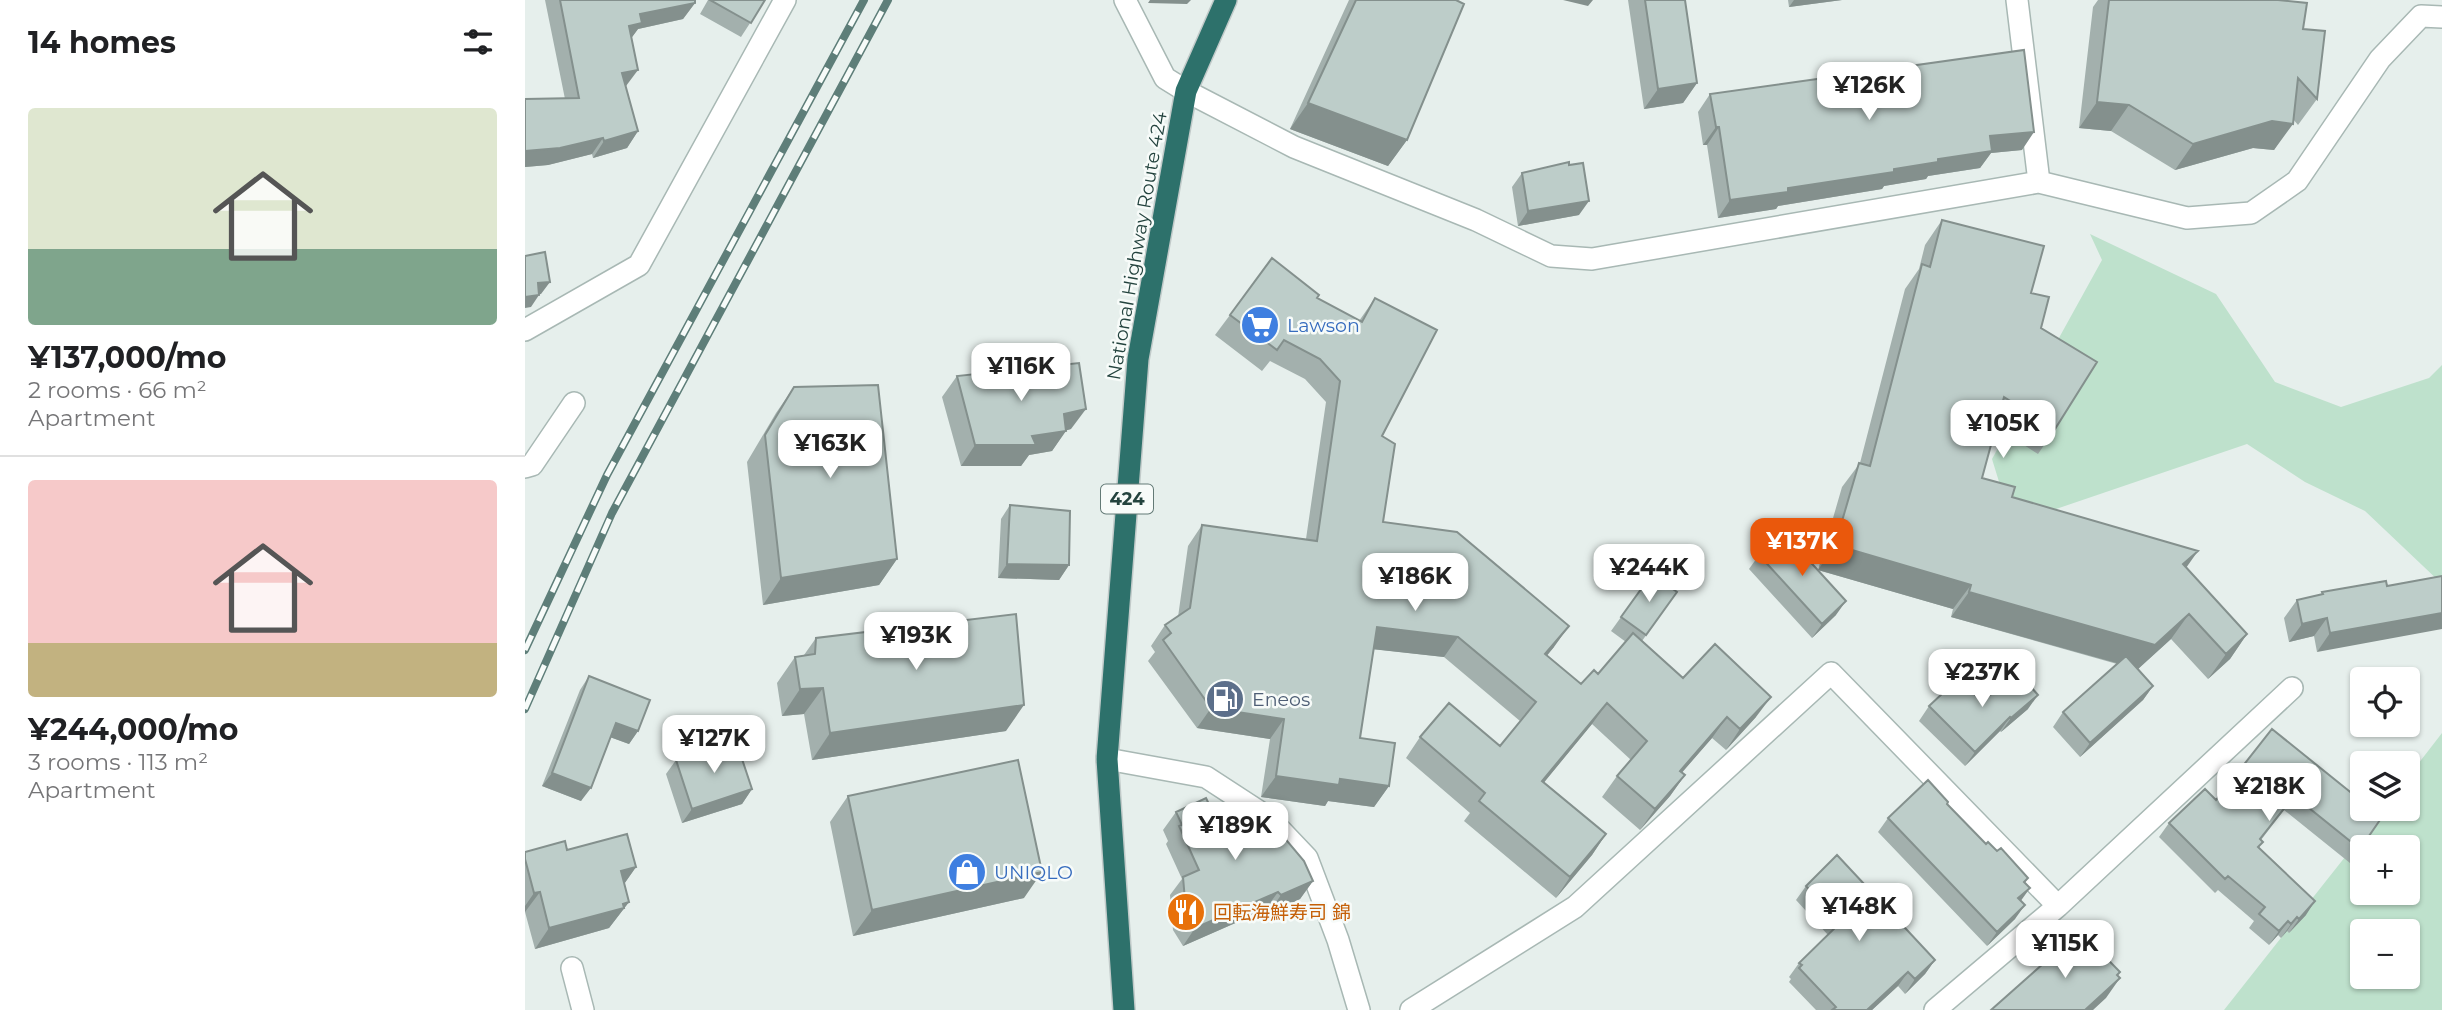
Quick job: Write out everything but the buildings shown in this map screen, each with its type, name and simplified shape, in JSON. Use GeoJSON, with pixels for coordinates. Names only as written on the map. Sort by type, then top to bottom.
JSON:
{"type":"FeatureCollection","features":[{"type":"Feature","properties":{"kind":"highway","name":"National Highway Route 424"},"geometry":{"type":"LineString","coordinates":[[1124,1010],[1107,759],[1138,359],[1186,91],[1226,0]]}},
{"type":"Feature","properties":{"kind":"street"},"geometry":{"type":"LineString","coordinates":[[525,330],[639,265],[785,0]]}},
{"type":"Feature","properties":{"kind":"street"},"geometry":{"type":"LineString","coordinates":[[1125,0],[1165,78],[1186,91],[1294,147],[1476,220],[1551,256],[1592,259],[2039,182],[2187,218],[2251,213],[2297,181],[2380,59],[2421,16],[2442,17]]}},
{"type":"Feature","properties":{"kind":"street"},"geometry":{"type":"LineString","coordinates":[[2017,0],[2039,182]]}},
{"type":"Feature","properties":{"kind":"street"},"geometry":{"type":"LineString","coordinates":[[525,467],[532,465],[574,403]]}},
{"type":"Feature","properties":{"kind":"street"},"geometry":{"type":"LineString","coordinates":[[1411,1010],[1575,907],[1831,673],[2058,906]]}},
{"type":"Feature","properties":{"kind":"street"},"geometry":{"type":"LineString","coordinates":[[1935,1010],[2058,906],[2292,688]]}},
{"type":"Feature","properties":{"kind":"street"},"geometry":{"type":"LineString","coordinates":[[1107,759],[1206,777],[1269,818],[1307,858],[1338,940],[1359,1010]]}},
{"type":"Feature","properties":{"kind":"street"},"geometry":{"type":"LineString","coordinates":[[572,968],[583,1010]]}},
{"type":"Feature","properties":{"kind":"green space"},"geometry":{"type":"Polygon","coordinates":[[[2090,234],[2216,294],[2275,382],[2341,407],[2429,378],[2442,365],[2442,584],[2365,511],[2305,482],[2247,444],[2012,524],[1992,459],[2102,260],[2090,234]]]}},
{"type":"Feature","properties":{"kind":"green space"},"geometry":{"type":"Polygon","coordinates":[[[2442,733],[2442,1010],[2224,1010],[2350,851],[2350,905],[2420,905],[2420,835],[2362,835],[2374,821],[2420,821],[2420,761],[2442,733]]]}},
{"type":"Feature","properties":{"kind":"railway"},"geometry":{"type":"LineString","coordinates":[[525,650],[607,475],[864,0]]}},
{"type":"Feature","properties":{"kind":"railway"},"geometry":{"type":"LineString","coordinates":[[525,709],[612,513],[888,0]]}},
{"type":"Feature","properties":{"kind":"place","name":"Lawson"},"geometry":{"type":"Point","coordinates":[1260,325]}},
{"type":"Feature","properties":{"kind":"place","name":"Eneos"},"geometry":{"type":"Point","coordinates":[1225,699]}},
{"type":"Feature","properties":{"kind":"place","name":"UNIQLO"},"geometry":{"type":"Point","coordinates":[967,872]}},
{"type":"Feature","properties":{"kind":"place","name":"回転海鮮寿司 錦"},"geometry":{"type":"Point","coordinates":[1186,912]}}]}
